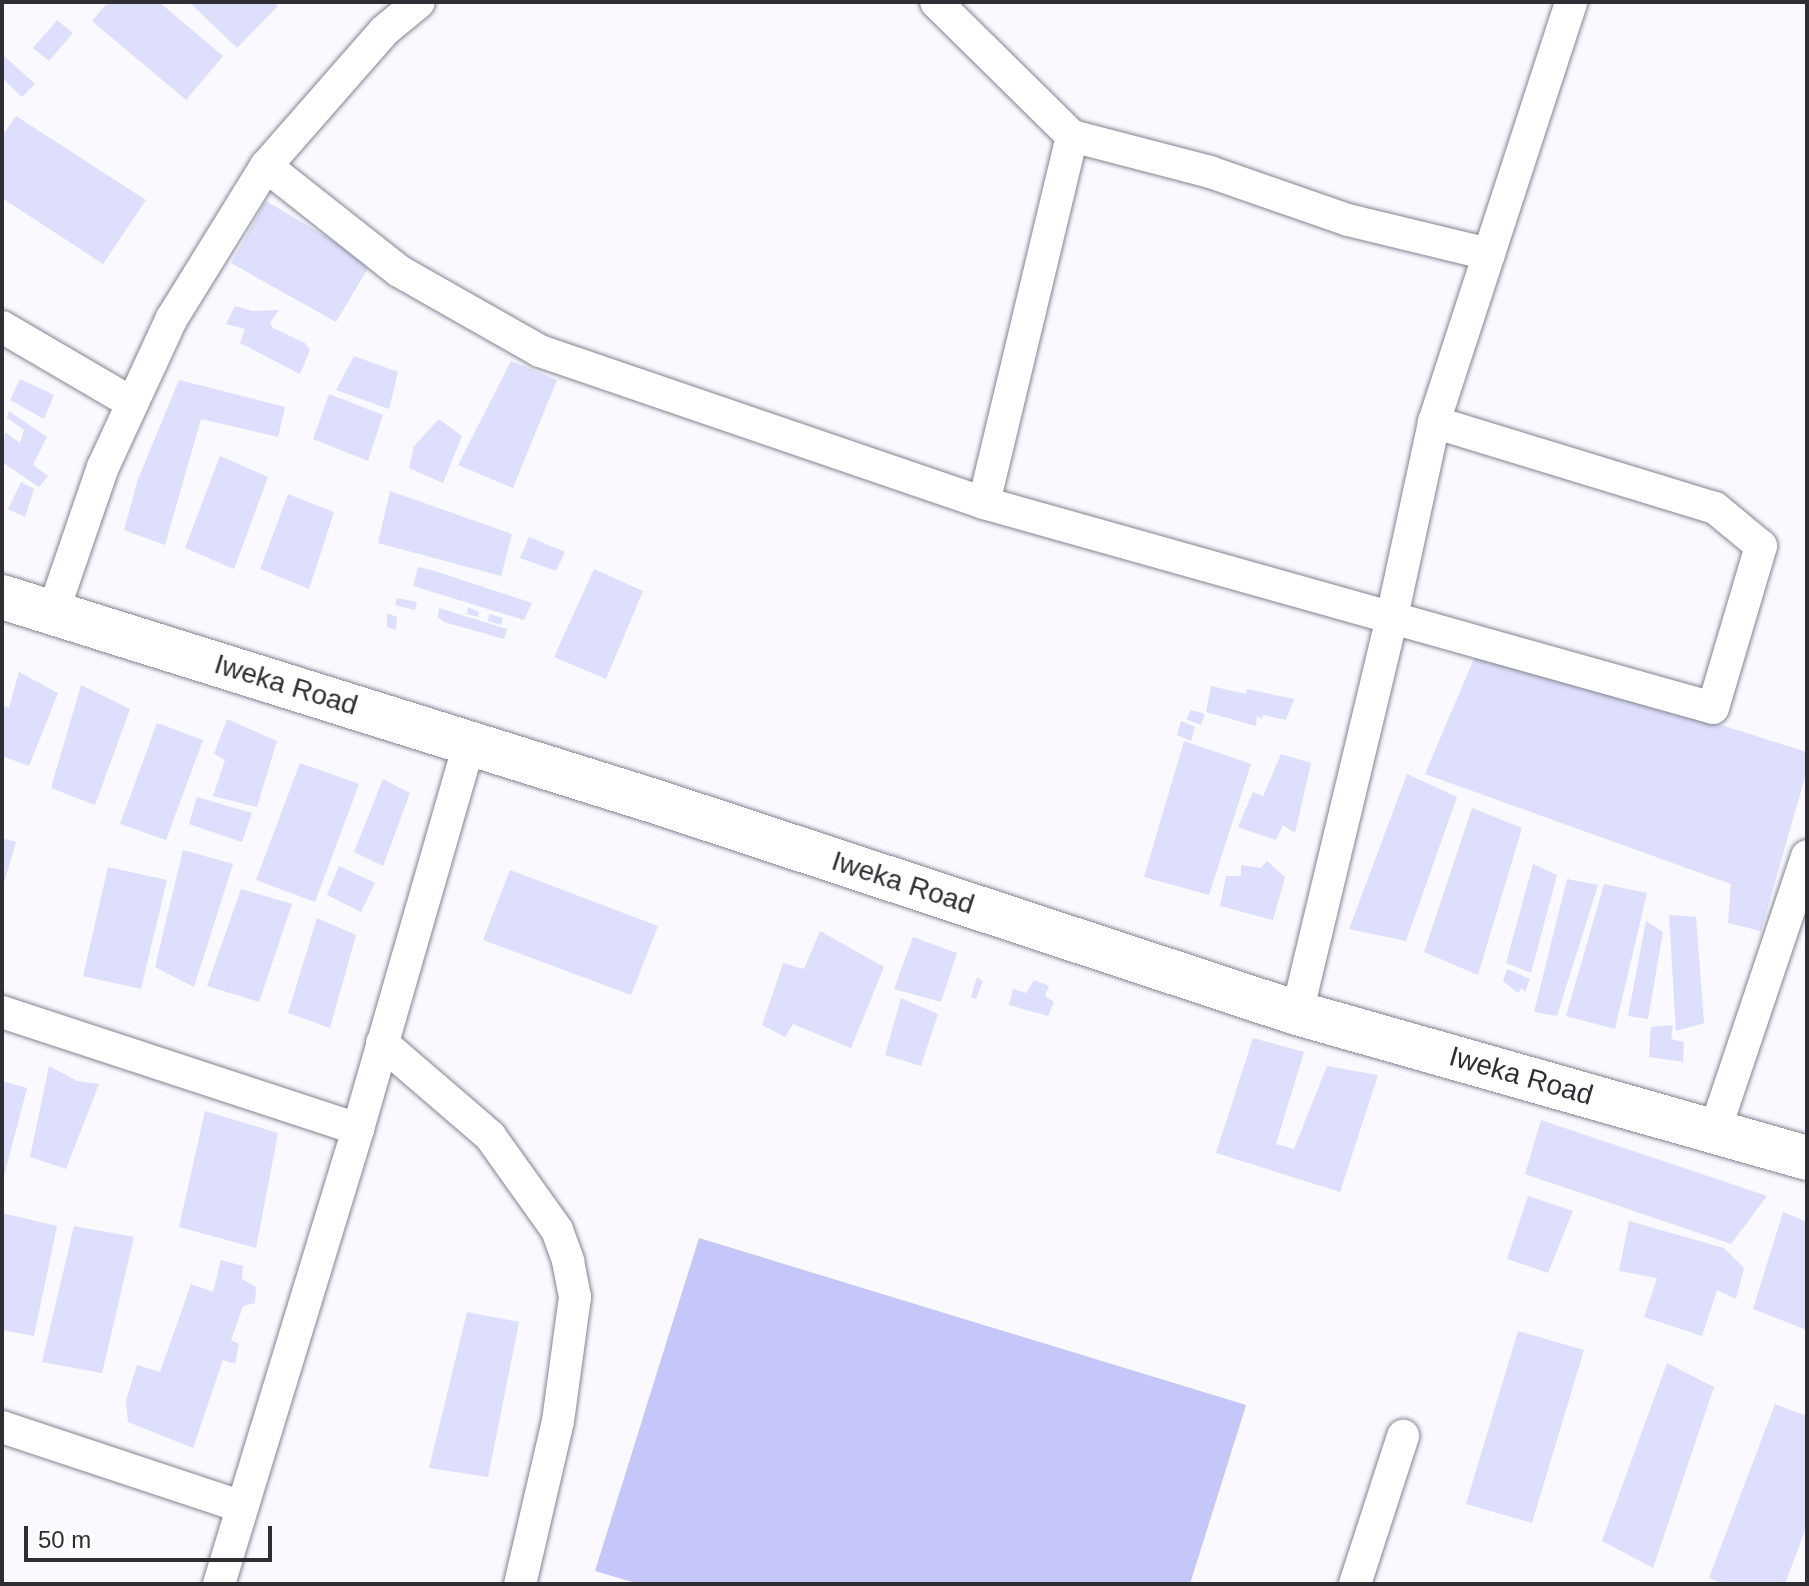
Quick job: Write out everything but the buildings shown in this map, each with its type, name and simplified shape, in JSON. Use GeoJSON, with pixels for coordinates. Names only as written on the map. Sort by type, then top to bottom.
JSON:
{"type":"FeatureCollection","features":[{"type":"Feature","properties":{"kind":"main road","name":"Iweka Road"},"geometry":{"type":"LineString","coordinates":[[2,597],[470,742],[1297,1013],[1807,1158]]}},
{"type":"Feature","properties":{"kind":"street"},"geometry":{"type":"LineString","coordinates":[[53,612],[103,467],[172,318],[266,166],[384,31],[419,2]]}},
{"type":"Feature","properties":{"kind":"street"},"geometry":{"type":"LineString","coordinates":[[936,2],[1072,136],[1210,172],[1348,220],[1489,254]]}},
{"type":"Feature","properties":{"kind":"street"},"geometry":{"type":"LineString","coordinates":[[1297,1013],[1392,617],[1434,422],[1571,2]]}},
{"type":"Feature","properties":{"kind":"street"},"geometry":{"type":"LineString","coordinates":[[984,503],[1072,136]]}},
{"type":"Feature","properties":{"kind":"street"},"geometry":{"type":"LineString","coordinates":[[266,166],[399,271],[540,351],[984,503],[1713,708],[1761,546],[1715,508],[1434,422]]}},
{"type":"Feature","properties":{"kind":"street"},"geometry":{"type":"LineString","coordinates":[[2,327],[132,403]]}},
{"type":"Feature","properties":{"kind":"street"},"geometry":{"type":"LineString","coordinates":[[219,1584],[358,1129],[470,742]]}},
{"type":"Feature","properties":{"kind":"street"},"geometry":{"type":"LineString","coordinates":[[1715,1130],[1807,856]]}},
{"type":"Feature","properties":{"kind":"street"},"geometry":{"type":"LineString","coordinates":[[2,1012],[358,1129]]}},
{"type":"Feature","properties":{"kind":"street"},"geometry":{"type":"LineString","coordinates":[[382,1043],[490,1136],[557,1230],[568,1261],[575,1297],[558,1421],[520,1584]]}},
{"type":"Feature","properties":{"kind":"street"},"geometry":{"type":"LineString","coordinates":[[2,1427],[242,1507]]}},
{"type":"Feature","properties":{"kind":"street"},"geometry":{"type":"LineString","coordinates":[[1355,1584],[1403,1436]]}},
{"type":"Feature","properties":{"kind":"shaded area"},"geometry":{"type":"Polygon","coordinates":[[[699,1238],[1246,1405],[1190,1584],[639,1584],[595,1571],[699,1238]]]}}]}
